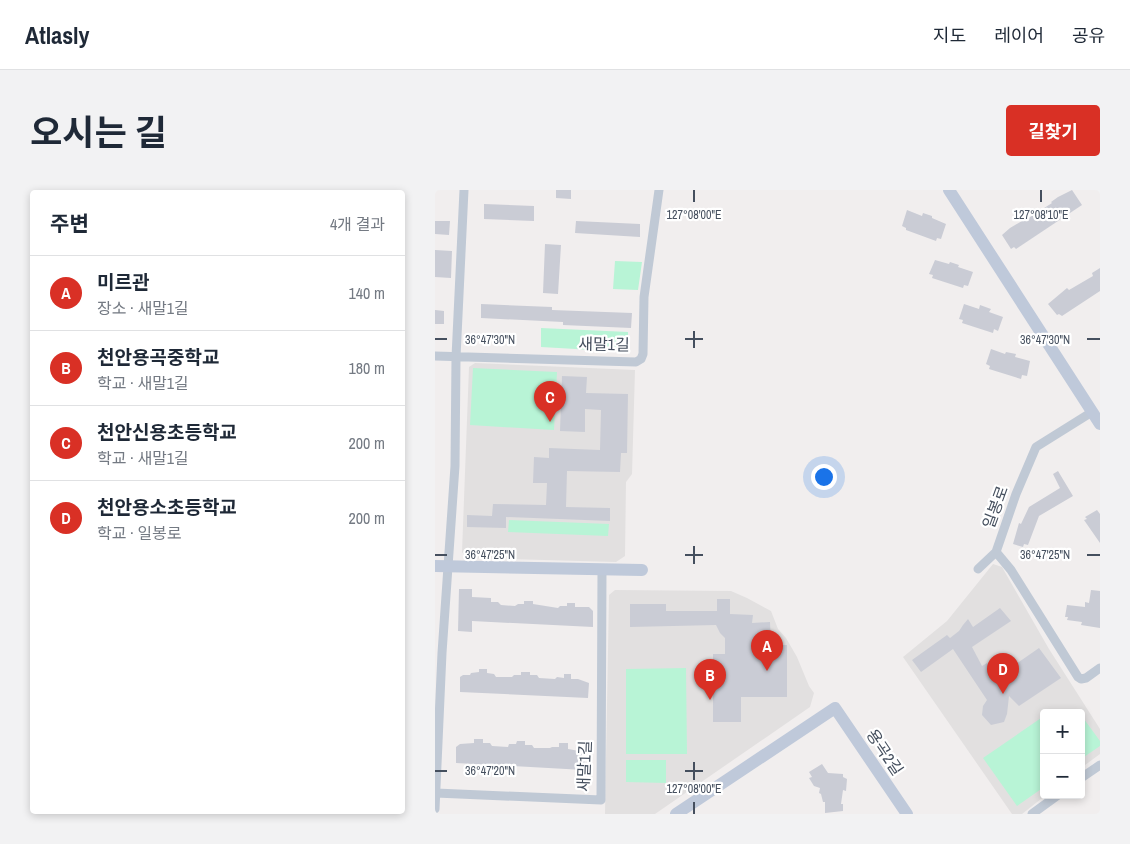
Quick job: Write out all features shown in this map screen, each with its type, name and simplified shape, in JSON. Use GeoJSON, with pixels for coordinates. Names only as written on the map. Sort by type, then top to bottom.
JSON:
{"type":"FeatureCollection","features":[{"type":"Feature","properties":{"kind":"street"},"geometry":{"type":"LineString","coordinates":[[435,809],[442,653],[455,466],[456,357],[464,190]]}},
{"type":"Feature","properties":{"kind":"street","name":"새말1길"},"geometry":{"type":"LineString","coordinates":[[456,357],[636,362],[641,359],[643,354],[644,297],[659,190]]}},
{"type":"Feature","properties":{"kind":"street"},"geometry":{"type":"LineString","coordinates":[[949,190],[1100,424]]}},
{"type":"Feature","properties":{"kind":"street"},"geometry":{"type":"LineString","coordinates":[[435,356],[456,357]]}},
{"type":"Feature","properties":{"kind":"street","name":"일봉로"},"geometry":{"type":"LineString","coordinates":[[1092,412],[1036,447],[1016,494],[996,552],[1011,570],[1078,677],[1081,679],[1086,678],[1100,668]]}},
{"type":"Feature","properties":{"kind":"street"},"geometry":{"type":"LineString","coordinates":[[978,569],[996,552]]}},
{"type":"Feature","properties":{"kind":"street"},"geometry":{"type":"LineString","coordinates":[[435,566],[642,570]]}},
{"type":"Feature","properties":{"kind":"street","name":"새말1길"},"geometry":{"type":"LineString","coordinates":[[436,793],[601,800],[602,570]]}},
{"type":"Feature","properties":{"kind":"street","name":"용곡2길"},"geometry":{"type":"LineString","coordinates":[[676,814],[835,708],[907,814]]}},
{"type":"Feature","properties":{"kind":"street"},"geometry":{"type":"LineString","coordinates":[[1085,775],[1100,765]]}},
{"type":"Feature","properties":{"kind":"street"},"geometry":{"type":"LineString","coordinates":[[1032,814],[1053,799]]}},
{"type":"Feature","properties":{"kind":"shaded area"},"geometry":{"type":"Polygon","coordinates":[[[475,363],[635,370],[632,474],[626,482],[625,556],[616,562],[466,558],[462,552],[469,367],[475,363]]]}},
{"type":"Feature","properties":{"kind":"shaded area"},"geometry":{"type":"Polygon","coordinates":[[[993,564],[1002,567],[1049,649],[1100,729],[1100,754],[1085,765],[1085,709],[1040,709],[1041,799],[1022,814],[1012,814],[903,657],[947,621],[993,564]]]}},
{"type":"Feature","properties":{"kind":"shaded area"},"geometry":{"type":"Polygon","coordinates":[[[615,590],[731,591],[747,598],[771,611],[778,629],[786,638],[797,657],[809,686],[814,693],[810,707],[655,814],[605,814],[609,595],[615,590]]]}},
{"type":"Feature","properties":{"kind":"green space"},"geometry":{"type":"Polygon","coordinates":[[[615,261],[642,262],[638,290],[613,289],[615,261]]]}},
{"type":"Feature","properties":{"kind":"green space"},"geometry":{"type":"Polygon","coordinates":[[[541,328],[628,332],[628,352],[541,347],[541,328]]]}},
{"type":"Feature","properties":{"kind":"green space"},"geometry":{"type":"Polygon","coordinates":[[[473,368],[557,372],[554,430],[470,425],[473,368]]]}},
{"type":"Feature","properties":{"kind":"green space"},"geometry":{"type":"Polygon","coordinates":[[[509,520],[609,524],[608,536],[508,532],[509,520]]]}},
{"type":"Feature","properties":{"kind":"green space"},"geometry":{"type":"Polygon","coordinates":[[[686,668],[687,754],[626,754],[626,669],[686,668]]]}},
{"type":"Feature","properties":{"kind":"green space"},"geometry":{"type":"Polygon","coordinates":[[[1040,719],[1040,790],[1017,806],[983,758],[1040,719]]]}},
{"type":"Feature","properties":{"kind":"green space"},"geometry":{"type":"Polygon","coordinates":[[[1085,720],[1100,741],[1100,746],[1085,756],[1085,720]]]}},
{"type":"Feature","properties":{"kind":"green space"},"geometry":{"type":"Polygon","coordinates":[[[626,760],[666,760],[666,783],[626,782],[626,760]]]}},
{"type":"Feature","properties":{"kind":"building"},"geometry":{"type":"Polygon","coordinates":[[[556,190],[571,190],[571,199],[556,198],[556,190]]]}},
{"type":"Feature","properties":{"kind":"building"},"geometry":{"type":"Polygon","coordinates":[[[1072,190],[1082,205],[1016,249],[1014,247],[1011,249],[1002,235],[1010,228],[1052,203],[1058,197],[1072,190]]]}},
{"type":"Feature","properties":{"kind":"building"},"geometry":{"type":"Polygon","coordinates":[[[484,204],[534,206],[534,221],[484,219],[484,204]]]}},
{"type":"Feature","properties":{"kind":"building"},"geometry":{"type":"Polygon","coordinates":[[[907,210],[922,216],[923,213],[932,216],[932,218],[946,224],[941,239],[937,238],[936,241],[906,230],[902,226],[907,210]]]}},
{"type":"Feature","properties":{"kind":"building"},"geometry":{"type":"Polygon","coordinates":[[[435,221],[450,221],[449,235],[435,234],[435,221]]]}},
{"type":"Feature","properties":{"kind":"building"},"geometry":{"type":"Polygon","coordinates":[[[576,221],[640,224],[640,237],[575,233],[576,221]]]}},
{"type":"Feature","properties":{"kind":"building"},"geometry":{"type":"Polygon","coordinates":[[[545,244],[561,245],[558,294],[543,293],[545,244]]]}},
{"type":"Feature","properties":{"kind":"building"},"geometry":{"type":"Polygon","coordinates":[[[435,250],[452,251],[451,278],[435,277],[435,250]]]}},
{"type":"Feature","properties":{"kind":"building"},"geometry":{"type":"Polygon","coordinates":[[[935,260],[949,264],[950,262],[973,272],[968,286],[964,285],[963,288],[932,278],[933,275],[929,274],[935,260]]]}},
{"type":"Feature","properties":{"kind":"building"},"geometry":{"type":"Polygon","coordinates":[[[1100,268],[1100,291],[1062,316],[1057,315],[1048,304],[1067,288],[1069,290],[1093,276],[1092,273],[1100,268]]]}},
{"type":"Feature","properties":{"kind":"building"},"geometry":{"type":"Polygon","coordinates":[[[481,304],[552,307],[552,310],[632,313],[631,328],[563,325],[563,322],[481,318],[481,304]]]}},
{"type":"Feature","properties":{"kind":"building"},"geometry":{"type":"Polygon","coordinates":[[[964,304],[979,309],[980,305],[991,309],[989,312],[1003,317],[998,331],[994,329],[993,333],[962,323],[963,320],[959,319],[964,304]]]}},
{"type":"Feature","properties":{"kind":"building"},"geometry":{"type":"Polygon","coordinates":[[[435,310],[444,311],[444,324],[435,324],[435,310]]]}},
{"type":"Feature","properties":{"kind":"building"},"geometry":{"type":"Polygon","coordinates":[[[991,349],[1005,354],[1006,352],[1016,354],[1015,357],[1030,361],[1027,376],[1022,375],[1021,379],[989,369],[990,366],[986,364],[991,349]]]}},
{"type":"Feature","properties":{"kind":"building"},"geometry":{"type":"Polygon","coordinates":[[[562,376],[587,377],[586,393],[628,394],[627,453],[621,453],[620,472],[567,471],[566,507],[610,508],[610,521],[506,517],[506,528],[467,527],[467,515],[492,516],[493,504],[546,505],[547,483],[533,483],[534,457],[549,458],[549,448],[600,450],[601,410],[585,409],[585,432],[560,431],[562,376]]]}},
{"type":"Feature","properties":{"kind":"building"},"geometry":{"type":"Polygon","coordinates":[[[1058,471],[1073,496],[1039,516],[1028,545],[1024,544],[1023,547],[1013,544],[1019,523],[1021,524],[1029,507],[1060,488],[1053,474],[1058,471]]]}},
{"type":"Feature","properties":{"kind":"building"},"geometry":{"type":"Polygon","coordinates":[[[1097,510],[1100,514],[1100,543],[1084,520],[1087,519],[1085,517],[1097,510]]]}},
{"type":"Feature","properties":{"kind":"building"},"geometry":{"type":"Polygon","coordinates":[[[459,589],[472,589],[472,597],[491,598],[491,602],[498,602],[501,605],[515,606],[524,604],[524,601],[533,601],[533,604],[558,608],[560,606],[567,606],[567,603],[575,603],[575,607],[589,607],[593,611],[593,627],[472,621],[472,632],[458,631],[459,589]]]}},
{"type":"Feature","properties":{"kind":"building"},"geometry":{"type":"Polygon","coordinates":[[[1091,590],[1100,591],[1100,628],[1081,625],[1082,622],[1067,620],[1068,617],[1065,617],[1067,605],[1085,607],[1085,602],[1089,603],[1091,590]]]}},
{"type":"Feature","properties":{"kind":"building"},"geometry":{"type":"Polygon","coordinates":[[[717,599],[730,599],[730,614],[753,615],[752,623],[770,622],[771,645],[787,645],[787,697],[741,697],[741,722],[713,722],[713,654],[725,654],[725,638],[716,625],[630,627],[630,604],[666,604],[666,611],[717,611],[717,599]]]}},
{"type":"Feature","properties":{"kind":"building"},"geometry":{"type":"Polygon","coordinates":[[[1000,608],[1011,621],[972,647],[982,666],[987,663],[997,677],[1039,648],[1061,678],[1019,706],[1009,696],[1004,722],[991,725],[982,715],[983,706],[987,700],[953,649],[921,672],[912,660],[947,635],[950,638],[959,631],[968,619],[973,627],[1000,608]]]}},
{"type":"Feature","properties":{"kind":"building"},"geometry":{"type":"Polygon","coordinates":[[[479,669],[487,669],[487,673],[494,674],[496,677],[512,677],[514,675],[521,675],[521,672],[530,672],[530,675],[537,675],[539,678],[555,679],[557,677],[564,678],[564,674],[571,674],[571,679],[578,679],[589,683],[588,698],[460,692],[460,677],[479,672],[479,669]]]}},
{"type":"Feature","properties":{"kind":"building"},"geometry":{"type":"Polygon","coordinates":[[[474,739],[483,739],[483,743],[490,743],[492,746],[508,747],[509,744],[516,744],[517,741],[525,741],[525,745],[532,745],[534,748],[559,747],[559,743],[568,743],[568,749],[585,752],[584,770],[456,763],[456,747],[460,744],[474,743],[474,739]]]}},
{"type":"Feature","properties":{"kind":"building"},"geometry":{"type":"Polygon","coordinates":[[[822,764],[828,773],[843,774],[843,777],[847,779],[846,791],[843,790],[841,804],[843,804],[843,811],[825,813],[825,802],[823,802],[819,793],[820,788],[814,786],[809,778],[812,777],[809,772],[822,764]]]}},
{"type":"Feature","properties":{"kind":"place","name":"천안신용초등학교"},"geometry":{"type":"Point","coordinates":[550,422]}},
{"type":"Feature","properties":{"kind":"place","name":"미르관"},"geometry":{"type":"Point","coordinates":[767,671]}},
{"type":"Feature","properties":{"kind":"place","name":"천안용소초등학교"},"geometry":{"type":"Point","coordinates":[1003,694]}},
{"type":"Feature","properties":{"kind":"place","name":"천안용곡중학교"},"geometry":{"type":"Point","coordinates":[710,700]}}]}
